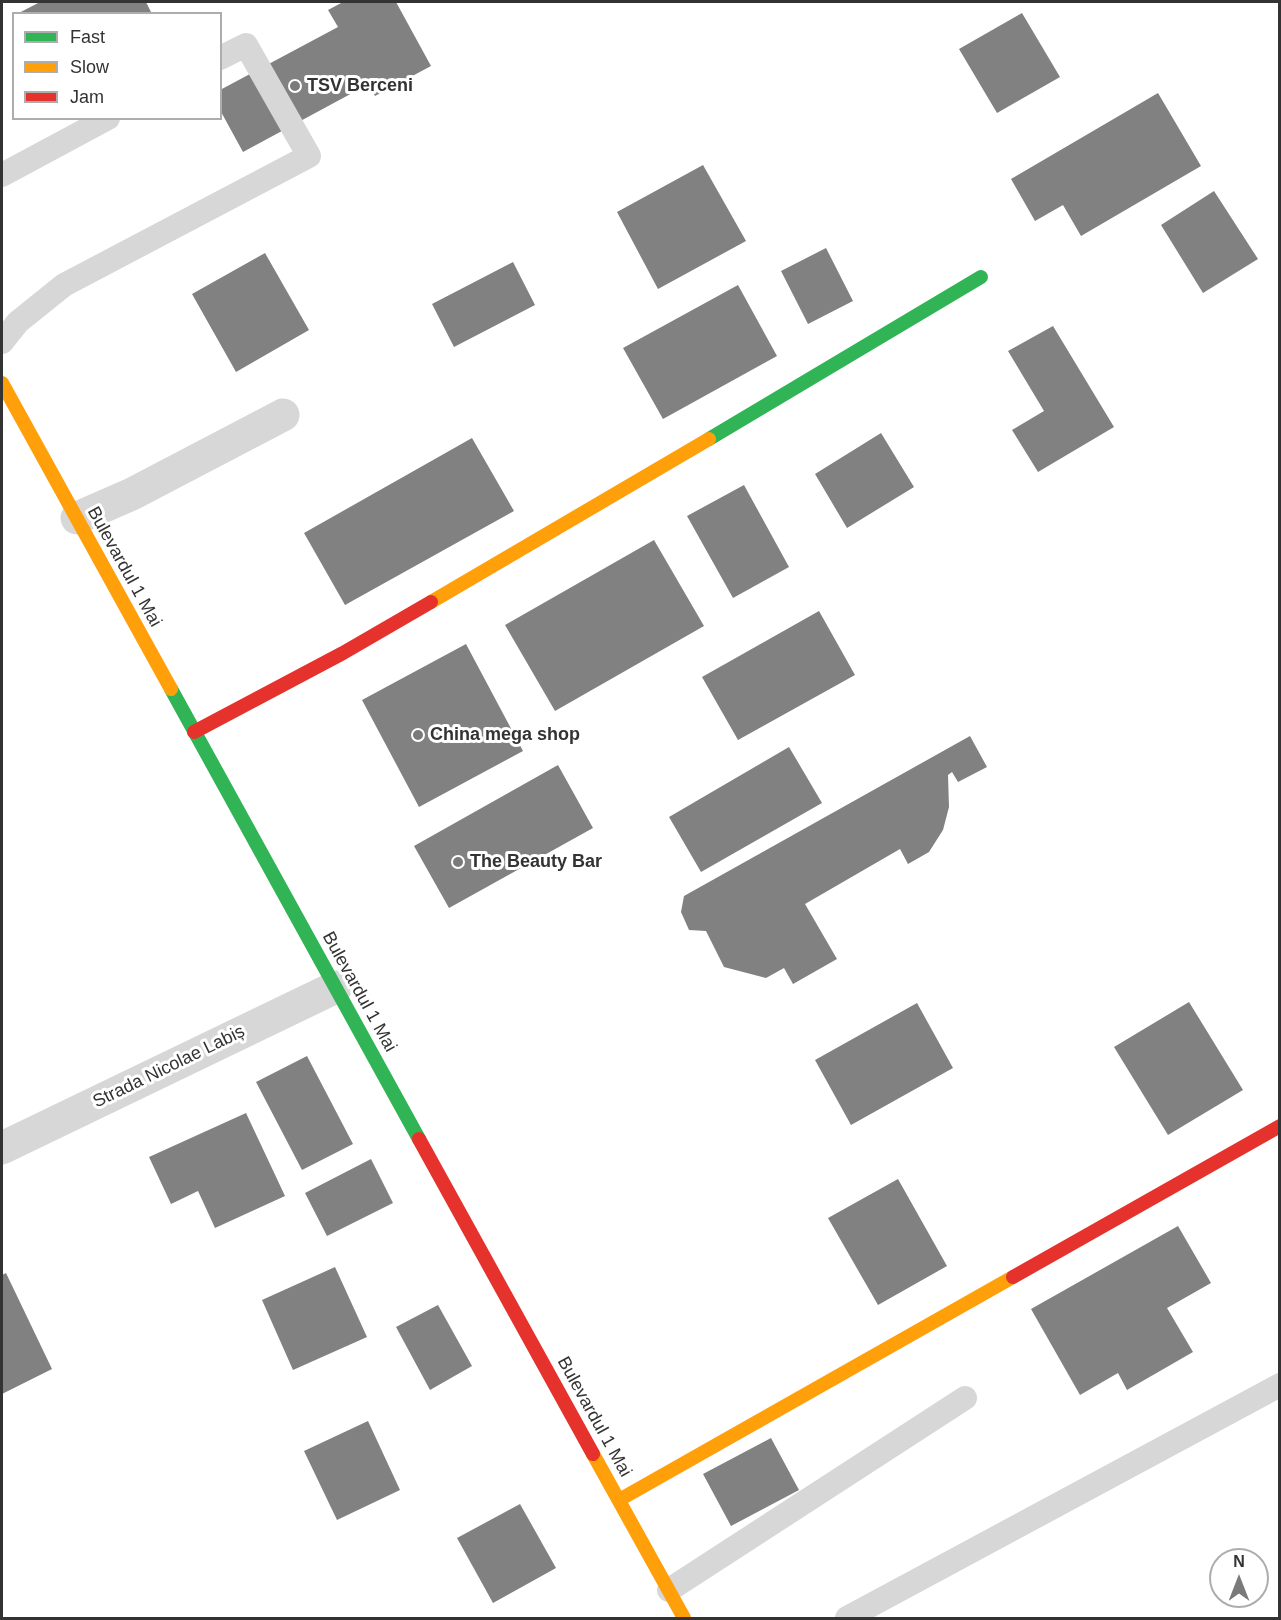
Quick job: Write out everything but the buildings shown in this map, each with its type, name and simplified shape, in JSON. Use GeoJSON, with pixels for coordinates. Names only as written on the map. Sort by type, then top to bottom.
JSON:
{"type":"FeatureCollection","features":[{"type":"Feature","properties":{"kind":"street"},"geometry":{"type":"LineString","coordinates":[[194,732],[383,630],[593,508],[981,276]]}},
{"type":"Feature","properties":{"kind":"street","name":"Bulevardul 1 Mai"},"geometry":{"type":"LineString","coordinates":[[2,383],[680,1611]]}},
{"type":"Feature","properties":{"kind":"street"},"geometry":{"type":"LineString","coordinates":[[77,519],[132,494],[283,415]]}},
{"type":"Feature","properties":{"kind":"street","name":"Strada Nicolae Labiș"},"geometry":{"type":"LineString","coordinates":[[2,1148],[336,987]]}},
{"type":"Feature","properties":{"kind":"street"},"geometry":{"type":"LineString","coordinates":[[619,1500],[1280,1126]]}},
{"type":"Feature","properties":{"kind":"lane"},"geometry":{"type":"LineString","coordinates":[[2,342],[18,322],[64,285],[309,156],[246,45],[222,57]]}},
{"type":"Feature","properties":{"kind":"lane"},"geometry":{"type":"LineString","coordinates":[[2,175],[104,120]]}},
{"type":"Feature","properties":{"kind":"lane"},"geometry":{"type":"LineString","coordinates":[[846,1618],[1280,1385]]}},
{"type":"Feature","properties":{"kind":"lane"},"geometry":{"type":"LineString","coordinates":[[680,1611],[965,1398]]}},
{"type":"Feature","properties":{"kind":"traffic: fast"},"geometry":{"type":"LineString","coordinates":[[709,439],[981,277]]}},
{"type":"Feature","properties":{"kind":"traffic: fast"},"geometry":{"type":"LineString","coordinates":[[171,689],[419,1139]]}},
{"type":"Feature","properties":{"kind":"traffic: slow"},"geometry":{"type":"LineString","coordinates":[[2,383],[171,689]]}},
{"type":"Feature","properties":{"kind":"traffic: slow"},"geometry":{"type":"LineString","coordinates":[[431,602],[709,439]]}},
{"type":"Feature","properties":{"kind":"traffic: slow"},"geometry":{"type":"LineString","coordinates":[[619,1500],[1013,1277]]}},
{"type":"Feature","properties":{"kind":"traffic: slow"},"geometry":{"type":"LineString","coordinates":[[593,1454],[684,1618]]}},
{"type":"Feature","properties":{"kind":"traffic: jam"},"geometry":{"type":"LineString","coordinates":[[194,732],[343,653],[431,602]]}},
{"type":"Feature","properties":{"kind":"traffic: jam"},"geometry":{"type":"LineString","coordinates":[[1013,1277],[1280,1126]]}},
{"type":"Feature","properties":{"kind":"traffic: jam"},"geometry":{"type":"LineString","coordinates":[[419,1139],[593,1454]]}},
{"type":"Feature","properties":{"kind":"place","name":"TSV Berceni"},"geometry":{"type":"Point","coordinates":[295,86]}},
{"type":"Feature","properties":{"kind":"place","name":"China mega shop"},"geometry":{"type":"Point","coordinates":[418,735]}},
{"type":"Feature","properties":{"kind":"place","name":"The Beauty Bar"},"geometry":{"type":"Point","coordinates":[458,862]}}]}
